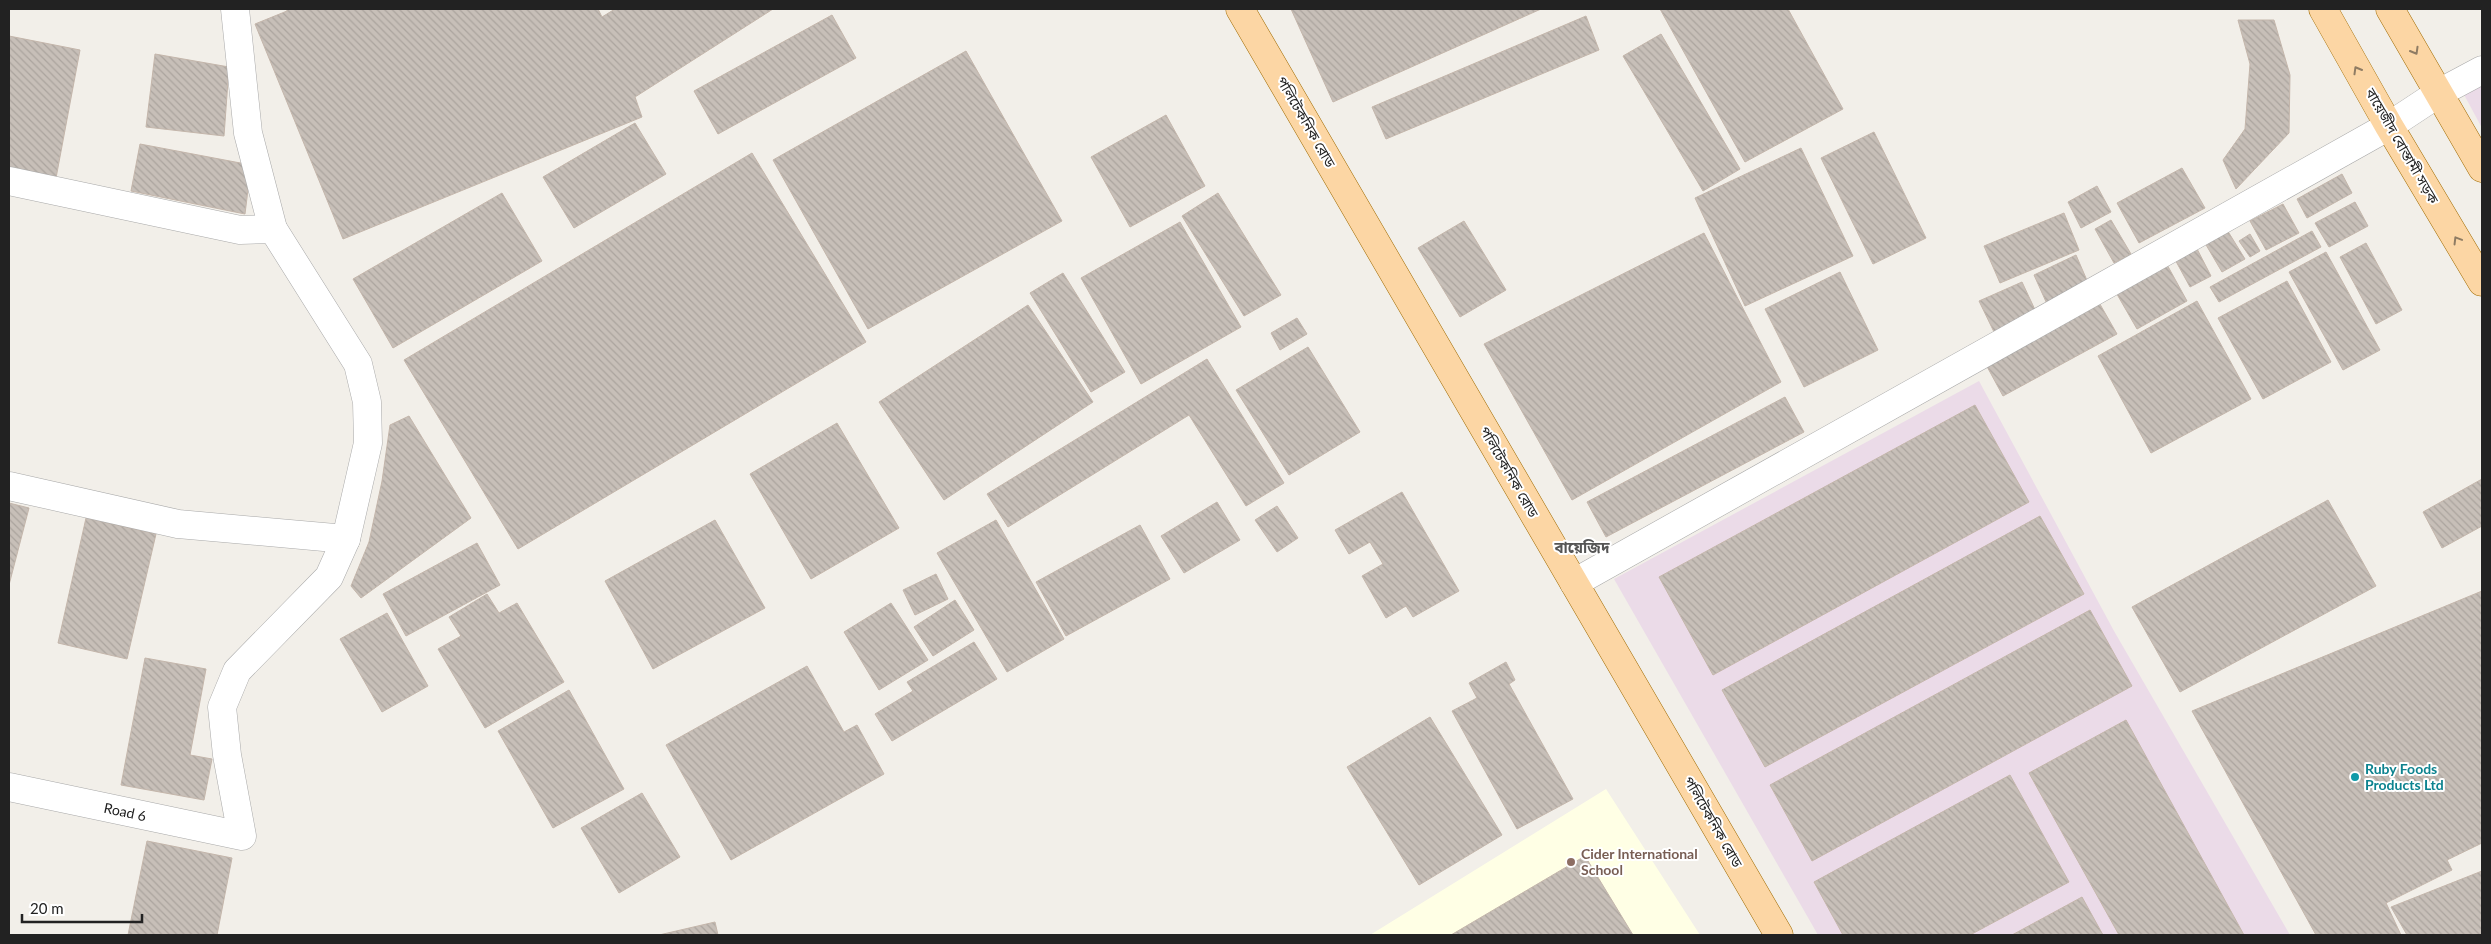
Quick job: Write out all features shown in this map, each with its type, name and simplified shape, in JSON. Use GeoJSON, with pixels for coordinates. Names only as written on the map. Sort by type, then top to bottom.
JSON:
{"type":"FeatureCollection","features":[{"type":"Feature","properties":{"kind":"main road","name":"পলিটেকনিক রোড"},"geometry":{"type":"LineString","coordinates":[[1240,9],[1779,935]]}},
{"type":"Feature","properties":{"kind":"main road","name":"বায়েজীদ বোস্তামী সড়ক"},"geometry":{"type":"LineString","coordinates":[[2323,9],[2389,126],[2482,282]]}},
{"type":"Feature","properties":{"kind":"main road"},"geometry":{"type":"LineString","coordinates":[[2390,9],[2482,168]]}},
{"type":"Feature","properties":{"kind":"street"},"geometry":{"type":"LineString","coordinates":[[9,486],[178,524],[346,539],[368,443],[367,402],[358,364],[273,229],[248,133],[234,9]]}},
{"type":"Feature","properties":{"kind":"street"},"geometry":{"type":"LineString","coordinates":[[1574,583],[2389,126],[2439,93],[2482,70]]}},
{"type":"Feature","properties":{"kind":"street"},"geometry":{"type":"LineString","coordinates":[[9,181],[240,230],[273,229]]}},
{"type":"Feature","properties":{"kind":"street","name":"Road 6"},"geometry":{"type":"LineString","coordinates":[[9,787],[242,836],[227,755],[222,707],[237,671],[329,577],[346,539]]}},
{"type":"Feature","properties":{"kind":"shaded area"},"geometry":{"type":"Polygon","coordinates":[[[2482,78],[2482,128],[2461,89],[2482,78]]]}},
{"type":"Feature","properties":{"kind":"shaded area"},"geometry":{"type":"Polygon","coordinates":[[[1979,381],[2114,631],[2290,935],[1818,935],[1614,579],[1979,381]]]}},
{"type":"Feature","properties":{"kind":"shaded area","name":"Cider International School"},"geometry":{"type":"Polygon","coordinates":[[[1606,789],[1700,935],[1370,935],[1606,789]]]}},
{"type":"Feature","properties":{"kind":"building"},"geometry":{"type":"Polygon","coordinates":[[[287,9],[598,9],[602,17],[615,9],[773,9],[635,97],[642,117],[343,239],[255,24],[287,11],[287,9]]]}},
{"type":"Feature","properties":{"kind":"building"},"geometry":{"type":"Polygon","coordinates":[[[1291,9],[1541,9],[1333,102],[1291,9]]]}},
{"type":"Feature","properties":{"kind":"building"},"geometry":{"type":"Polygon","coordinates":[[[1660,9],[1788,9],[1843,109],[1745,162],[1660,9]]]}},
{"type":"Feature","properties":{"kind":"building"},"geometry":{"type":"Polygon","coordinates":[[[832,15],[856,58],[718,134],[694,91],[832,15]]]}},
{"type":"Feature","properties":{"kind":"building"},"geometry":{"type":"Polygon","coordinates":[[[1586,16],[1599,50],[1386,139],[1372,107],[1586,16]]]}},
{"type":"Feature","properties":{"kind":"building"},"geometry":{"type":"Polygon","coordinates":[[[2238,20],[2274,20],[2290,75],[2289,133],[2236,189],[2223,160],[2245,129],[2250,64],[2238,20]]]}},
{"type":"Feature","properties":{"kind":"building"},"geometry":{"type":"Polygon","coordinates":[[[1661,34],[1740,169],[1703,191],[1623,56],[1661,34]]]}},
{"type":"Feature","properties":{"kind":"building"},"geometry":{"type":"Polygon","coordinates":[[[9,36],[80,50],[56,178],[9,169],[9,36]]]}},
{"type":"Feature","properties":{"kind":"building"},"geometry":{"type":"Polygon","coordinates":[[[966,51],[1062,221],[868,329],[773,160],[966,51]]]}},
{"type":"Feature","properties":{"kind":"building"},"geometry":{"type":"Polygon","coordinates":[[[155,54],[229,67],[224,136],[146,127],[155,54]]]}},
{"type":"Feature","properties":{"kind":"building"},"geometry":{"type":"Polygon","coordinates":[[[1166,115],[1205,186],[1130,227],[1091,157],[1166,115]]]}},
{"type":"Feature","properties":{"kind":"building"},"geometry":{"type":"Polygon","coordinates":[[[635,123],[666,174],[574,228],[543,177],[635,123]]]}},
{"type":"Feature","properties":{"kind":"building"},"geometry":{"type":"Polygon","coordinates":[[[1874,132],[1926,238],[1873,264],[1821,158],[1874,132]]]}},
{"type":"Feature","properties":{"kind":"building"},"geometry":{"type":"Polygon","coordinates":[[[140,144],[251,165],[245,214],[131,191],[140,144]]]}},
{"type":"Feature","properties":{"kind":"building"},"geometry":{"type":"Polygon","coordinates":[[[1801,148],[1853,256],[1745,306],[1695,198],[1801,148]]]}},
{"type":"Feature","properties":{"kind":"building"},"geometry":{"type":"Polygon","coordinates":[[[752,153],[866,342],[518,549],[404,360],[752,153]]]}},
{"type":"Feature","properties":{"kind":"building"},"geometry":{"type":"Polygon","coordinates":[[[2182,168],[2205,208],[2139,243],[2117,203],[2182,168]]]}},
{"type":"Feature","properties":{"kind":"building"},"geometry":{"type":"Polygon","coordinates":[[[2342,174],[2352,193],[2307,218],[2297,199],[2342,174]]]}},
{"type":"Feature","properties":{"kind":"building"},"geometry":{"type":"Polygon","coordinates":[[[2097,186],[2111,212],[2081,228],[2068,202],[2097,186]]]}},
{"type":"Feature","properties":{"kind":"building"},"geometry":{"type":"Polygon","coordinates":[[[502,193],[542,261],[393,348],[353,279],[502,193]]]}},
{"type":"Feature","properties":{"kind":"building"},"geometry":{"type":"Polygon","coordinates":[[[1218,193],[1281,295],[1244,316],[1182,216],[1218,193]]]}},
{"type":"Feature","properties":{"kind":"building"},"geometry":{"type":"Polygon","coordinates":[[[2355,202],[2368,226],[2329,247],[2315,223],[2355,202]]]}},
{"type":"Feature","properties":{"kind":"building"},"geometry":{"type":"Polygon","coordinates":[[[2283,204],[2299,233],[2266,250],[2250,221],[2283,204]]]}},
{"type":"Feature","properties":{"kind":"building"},"geometry":{"type":"Polygon","coordinates":[[[2064,213],[2079,250],[2000,283],[1984,246],[2064,213]]]}},
{"type":"Feature","properties":{"kind":"building"},"geometry":{"type":"Polygon","coordinates":[[[2111,220],[2131,254],[2114,263],[2095,229],[2111,220]]]}},
{"type":"Feature","properties":{"kind":"building"},"geometry":{"type":"Polygon","coordinates":[[[1464,221],[1506,290],[1460,317],[1418,248],[1464,221]]]}},
{"type":"Feature","properties":{"kind":"building"},"geometry":{"type":"Polygon","coordinates":[[[1180,222],[1241,327],[1141,384],[1081,278],[1180,222]]]}},
{"type":"Feature","properties":{"kind":"building"},"geometry":{"type":"Polygon","coordinates":[[[2224,225],[2245,259],[2222,272],[2202,238],[2224,225]]]}},
{"type":"Feature","properties":{"kind":"building"},"geometry":{"type":"Polygon","coordinates":[[[2312,231],[2321,247],[2219,302],[2210,287],[2312,231]]]}},
{"type":"Feature","properties":{"kind":"building"},"geometry":{"type":"Polygon","coordinates":[[[1704,233],[1781,382],[1572,500],[1484,344],[1704,233]]]}},
{"type":"Feature","properties":{"kind":"building"},"geometry":{"type":"Polygon","coordinates":[[[2250,234],[2260,251],[2250,257],[2239,241],[2250,234]]]}},
{"type":"Feature","properties":{"kind":"building"},"geometry":{"type":"Polygon","coordinates":[[[2194,243],[2211,276],[2190,287],[2172,254],[2194,243]]]}},
{"type":"Feature","properties":{"kind":"building"},"geometry":{"type":"Polygon","coordinates":[[[2366,243],[2402,310],[2376,324],[2340,257],[2366,243]]]}},
{"type":"Feature","properties":{"kind":"building"},"geometry":{"type":"Polygon","coordinates":[[[2326,252],[2380,350],[2343,370],[2289,272],[2326,252]]]}},
{"type":"Feature","properties":{"kind":"building"},"geometry":{"type":"Polygon","coordinates":[[[2076,255],[2089,285],[2047,304],[2034,275],[2076,255]]]}},
{"type":"Feature","properties":{"kind":"building"},"geometry":{"type":"Polygon","coordinates":[[[2165,261],[2187,301],[2137,329],[2114,289],[2165,261]]]}},
{"type":"Feature","properties":{"kind":"building"},"geometry":{"type":"Polygon","coordinates":[[[1840,272],[1878,350],[1804,387],[1765,309],[1840,272]]]}},
{"type":"Feature","properties":{"kind":"building"},"geometry":{"type":"Polygon","coordinates":[[[1063,273],[1125,372],[1091,392],[1030,293],[1063,273]]]}},
{"type":"Feature","properties":{"kind":"building"},"geometry":{"type":"Polygon","coordinates":[[[2287,281],[2331,362],[2263,399],[2218,318],[2287,281]]]}},
{"type":"Feature","properties":{"kind":"building"},"geometry":{"type":"Polygon","coordinates":[[[2022,282],[2037,314],[1995,334],[1979,301],[2022,282]]]}},
{"type":"Feature","properties":{"kind":"building"},"geometry":{"type":"Polygon","coordinates":[[[2097,299],[2117,334],[2003,396],[1984,361],[2097,299]]]}},
{"type":"Feature","properties":{"kind":"building"},"geometry":{"type":"Polygon","coordinates":[[[2197,301],[2251,399],[2151,453],[2098,356],[2197,301]]]}},
{"type":"Feature","properties":{"kind":"building"},"geometry":{"type":"Polygon","coordinates":[[[1028,305],[1093,402],[944,500],[879,402],[1028,305]]]}},
{"type":"Feature","properties":{"kind":"building"},"geometry":{"type":"Polygon","coordinates":[[[1297,318],[1307,334],[1280,350],[1271,333],[1297,318]]]}},
{"type":"Feature","properties":{"kind":"building"},"geometry":{"type":"Polygon","coordinates":[[[1308,347],[1360,432],[1289,475],[1236,390],[1308,347]]]}},
{"type":"Feature","properties":{"kind":"building"},"geometry":{"type":"Polygon","coordinates":[[[1207,359],[1284,483],[1246,506],[1189,415],[1008,527],[987,494],[1207,359]]]}},
{"type":"Feature","properties":{"kind":"building"},"geometry":{"type":"Polygon","coordinates":[[[1785,397],[1804,432],[1606,537],[1587,502],[1785,397]]]}},
{"type":"Feature","properties":{"kind":"building"},"geometry":{"type":"Polygon","coordinates":[[[1975,405],[2029,502],[1713,675],[1659,577],[1975,405]]]}},
{"type":"Feature","properties":{"kind":"building"},"geometry":{"type":"Polygon","coordinates":[[[409,416],[471,518],[361,598],[351,586],[369,542],[382,481],[390,425],[409,416]]]}},
{"type":"Feature","properties":{"kind":"building"},"geometry":{"type":"Polygon","coordinates":[[[837,423],[899,528],[811,579],[750,474],[837,423]]]}},
{"type":"Feature","properties":{"kind":"building"},"geometry":{"type":"Polygon","coordinates":[[[2482,479],[2482,526],[2442,548],[2423,512],[2482,479]]]}},
{"type":"Feature","properties":{"kind":"building"},"geometry":{"type":"Polygon","coordinates":[[[1402,492],[1459,591],[1413,617],[1406,606],[1386,618],[1362,576],[1383,564],[1370,542],[1349,554],[1335,530],[1402,492]]]}},
{"type":"Feature","properties":{"kind":"building"},"geometry":{"type":"Polygon","coordinates":[[[2328,500],[2376,586],[2180,692],[2132,607],[2328,500]]]}},
{"type":"Feature","properties":{"kind":"building"},"geometry":{"type":"Polygon","coordinates":[[[1217,502],[1240,540],[1184,573],[1161,536],[1217,502]]]}},
{"type":"Feature","properties":{"kind":"building"},"geometry":{"type":"Polygon","coordinates":[[[9,503],[29,508],[9,585],[9,503]]]}},
{"type":"Feature","properties":{"kind":"building"},"geometry":{"type":"Polygon","coordinates":[[[1277,506],[1298,538],[1277,552],[1255,520],[1277,506]]]}},
{"type":"Feature","properties":{"kind":"building"},"geometry":{"type":"Polygon","coordinates":[[[2040,516],[2084,594],[1765,767],[1722,690],[2040,516]]]}},
{"type":"Feature","properties":{"kind":"building"},"geometry":{"type":"Polygon","coordinates":[[[86,518],[156,534],[127,659],[58,643],[86,518]]]}},
{"type":"Feature","properties":{"kind":"building"},"geometry":{"type":"Polygon","coordinates":[[[715,520],[765,608],[653,669],[605,581],[715,520]]]}},
{"type":"Feature","properties":{"kind":"building"},"geometry":{"type":"Polygon","coordinates":[[[996,520],[1064,639],[1007,672],[937,553],[996,520]]]}},
{"type":"Feature","properties":{"kind":"building"},"geometry":{"type":"Polygon","coordinates":[[[1140,525],[1170,579],[1066,636],[1036,582],[1140,525]]]}},
{"type":"Feature","properties":{"kind":"building"},"geometry":{"type":"Polygon","coordinates":[[[477,543],[500,585],[406,636],[383,594],[477,543]]]}},
{"type":"Feature","properties":{"kind":"building"},"geometry":{"type":"Polygon","coordinates":[[[936,574],[948,599],[915,615],[903,590],[936,574]]]}},
{"type":"Feature","properties":{"kind":"building","name":"Ruby Foods Products Ltd"},"geometry":{"type":"Polygon","coordinates":[[[2482,591],[2482,843],[2447,860],[2452,870],[2386,903],[2401,935],[2316,935],[2192,711],[2482,591]]]}},
{"type":"Feature","properties":{"kind":"building"},"geometry":{"type":"Polygon","coordinates":[[[487,594],[499,613],[517,603],[564,682],[485,728],[438,649],[461,636],[449,617],[487,594]]]}},
{"type":"Feature","properties":{"kind":"building"},"geometry":{"type":"Polygon","coordinates":[[[955,600],[974,630],[933,656],[914,627],[955,600]]]}},
{"type":"Feature","properties":{"kind":"building"},"geometry":{"type":"Polygon","coordinates":[[[891,603],[928,660],[879,690],[844,632],[891,603]]]}},
{"type":"Feature","properties":{"kind":"building"},"geometry":{"type":"Polygon","coordinates":[[[2090,610],[2132,686],[1812,861],[1770,785],[2090,610]]]}},
{"type":"Feature","properties":{"kind":"building"},"geometry":{"type":"Polygon","coordinates":[[[387,613],[428,686],[382,712],[340,639],[387,613]]]}},
{"type":"Feature","properties":{"kind":"building"},"geometry":{"type":"Polygon","coordinates":[[[974,642],[997,679],[892,741],[875,714],[913,691],[907,682],[974,642]]]}},
{"type":"Feature","properties":{"kind":"building"},"geometry":{"type":"Polygon","coordinates":[[[145,658],[206,669],[190,755],[212,759],[204,800],[121,785],[145,658]]]}},
{"type":"Feature","properties":{"kind":"building"},"geometry":{"type":"Polygon","coordinates":[[[1506,662],[1515,680],[1509,684],[1573,799],[1517,829],[1452,711],[1477,698],[1469,683],[1506,662]]]}},
{"type":"Feature","properties":{"kind":"building"},"geometry":{"type":"Polygon","coordinates":[[[807,666],[844,732],[857,725],[884,774],[731,860],[666,745],[807,666]]]}},
{"type":"Feature","properties":{"kind":"building"},"geometry":{"type":"Polygon","coordinates":[[[569,690],[624,789],[553,828],[498,731],[569,690]]]}},
{"type":"Feature","properties":{"kind":"building"},"geometry":{"type":"Polygon","coordinates":[[[1430,717],[1502,835],[1419,885],[1347,767],[1430,717]]]}},
{"type":"Feature","properties":{"kind":"building"},"geometry":{"type":"Polygon","coordinates":[[[2126,720],[2244,935],[2119,935],[2029,773],[2126,720]]]}},
{"type":"Feature","properties":{"kind":"building"},"geometry":{"type":"Polygon","coordinates":[[[2010,775],[2069,882],[1970,935],[1843,935],[1814,882],[2010,775]]]}},
{"type":"Feature","properties":{"kind":"building"},"geometry":{"type":"Polygon","coordinates":[[[642,793],[680,857],[619,893],[581,828],[642,793]]]}},
{"type":"Feature","properties":{"kind":"building"},"geometry":{"type":"Polygon","coordinates":[[[147,841],[232,858],[217,935],[128,935],[147,841]]]}},
{"type":"Feature","properties":{"kind":"building"},"geometry":{"type":"Polygon","coordinates":[[[1585,856],[1633,935],[1451,935],[1585,856]]]}},
{"type":"Feature","properties":{"kind":"building"},"geometry":{"type":"Polygon","coordinates":[[[2482,871],[2482,935],[2407,935],[2391,907],[2482,871]]]}},
{"type":"Feature","properties":{"kind":"building"},"geometry":{"type":"Polygon","coordinates":[[[2082,897],[2103,935],[2012,935],[2082,897]]]}},
{"type":"Feature","properties":{"kind":"building"},"geometry":{"type":"Polygon","coordinates":[[[715,922],[718,935],[659,935],[715,922]]]}},
{"type":"Feature","properties":{"kind":"place","name":"Ruby Foods Products Ltd"},"geometry":{"type":"Point","coordinates":[2355,777]}},
{"type":"Feature","properties":{"kind":"place","name":"Cider International School"},"geometry":{"type":"Point","coordinates":[1571,862]}},
{"type":"Feature","properties":{"kind":"district","name":"বায়েজিদ"},"geometry":{"type":"Point","coordinates":[1582,548]}}]}
